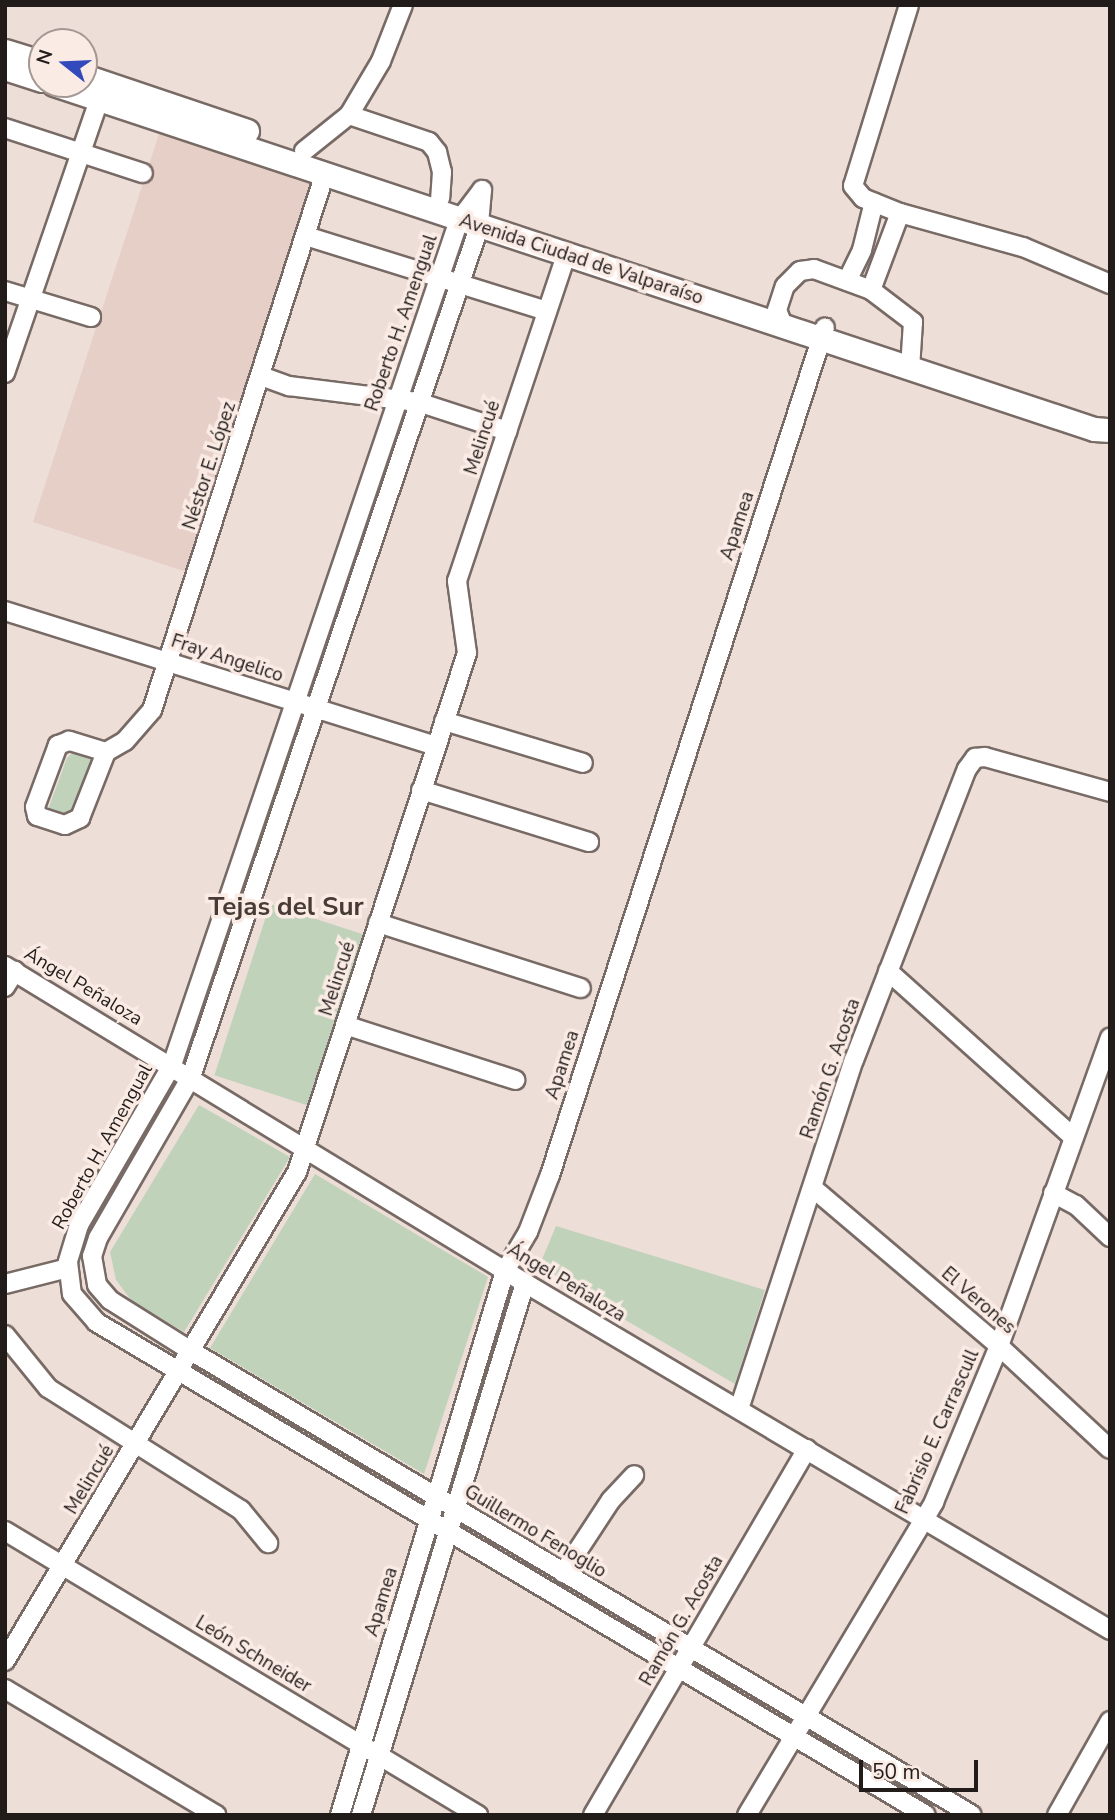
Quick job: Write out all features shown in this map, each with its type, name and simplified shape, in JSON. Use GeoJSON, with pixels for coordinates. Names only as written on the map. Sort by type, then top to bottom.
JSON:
{"type":"FeatureCollection","features":[{"type":"Feature","properties":{"kind":"main road"},"geometry":{"type":"LineString","coordinates":[[5,51],[28,58]]}},
{"type":"Feature","properties":{"kind":"main road"},"geometry":{"type":"LineString","coordinates":[[5,68],[28,75]]}},
{"type":"Feature","properties":{"kind":"main road","name":"Avenida Ciudad de Valparaíso"},"geometry":{"type":"LineString","coordinates":[[98,87],[304,151],[440,198],[472,217],[566,256],[780,318]]}},
{"type":"Feature","properties":{"kind":"main road","name":"Avenida Ciudad de Valparaíso"},"geometry":{"type":"LineString","coordinates":[[98,87],[326,173],[472,217],[912,361],[1098,416],[1110,428]]}},
{"type":"Feature","properties":{"kind":"street"},"geometry":{"type":"LineString","coordinates":[[304,151],[349,115],[381,61],[404,5]]}},
{"type":"Feature","properties":{"kind":"street"},"geometry":{"type":"LineString","coordinates":[[909,5],[856,164],[853,186],[874,202],[900,213],[1023,247],[1110,284]]}},
{"type":"Feature","properties":{"kind":"street"},"geometry":{"type":"LineString","coordinates":[[5,373],[80,154],[93,98]]}},
{"type":"Feature","properties":{"kind":"street"},"geometry":{"type":"LineString","coordinates":[[349,115],[429,142],[438,152],[442,172],[440,198]]}},
{"type":"Feature","properties":{"kind":"street"},"geometry":{"type":"LineString","coordinates":[[5,128],[143,173]]}},
{"type":"Feature","properties":{"kind":"street","name":"Néstor E. López"},"geometry":{"type":"LineString","coordinates":[[106,752],[144,723],[169,662],[326,173]]}},
{"type":"Feature","properties":{"kind":"street"},"geometry":{"type":"LineString","coordinates":[[847,281],[862,250],[874,202]]}},
{"type":"Feature","properties":{"kind":"street"},"geometry":{"type":"LineString","coordinates":[[871,290],[900,213]]}},
{"type":"Feature","properties":{"kind":"street","name":"Roberto H. Amengual"},"geometry":{"type":"LineString","coordinates":[[68,1272],[79,1225],[172,1065],[440,276],[472,217]]}},
{"type":"Feature","properties":{"kind":"street","name":"Roberto H. Amengual"},"geometry":{"type":"LineString","coordinates":[[92,1270],[98,1238],[191,1077],[460,282],[472,217]]}},
{"type":"Feature","properties":{"kind":"street"},"geometry":{"type":"LineString","coordinates":[[306,236],[547,311]]}},
{"type":"Feature","properties":{"kind":"street","name":"Melincué"},"geometry":{"type":"LineString","coordinates":[[5,1661],[288,1190],[307,1147],[468,639],[457,581],[566,256]]}},
{"type":"Feature","properties":{"kind":"street"},"geometry":{"type":"LineString","coordinates":[[780,318],[785,286],[800,271],[814,268],[871,290],[913,322],[912,361]]}},
{"type":"Feature","properties":{"kind":"street"},"geometry":{"type":"LineString","coordinates":[[5,291],[91,317]]}},
{"type":"Feature","properties":{"kind":"street","name":"Apamea"},"geometry":{"type":"LineString","coordinates":[[340,1815],[505,1271],[528,1232],[550,1175],[823,332]]}},
{"type":"Feature","properties":{"kind":"street"},"geometry":{"type":"LineString","coordinates":[[261,376],[289,386],[397,402],[418,402],[507,431]]}},
{"type":"Feature","properties":{"kind":"street","name":"Fray Angelico"},"geometry":{"type":"LineString","coordinates":[[5,611],[436,746]]}},
{"type":"Feature","properties":{"kind":"street"},"geometry":{"type":"LineString","coordinates":[[444,721],[583,764]]}},
{"type":"Feature","properties":{"kind":"street"},"geometry":{"type":"LineString","coordinates":[[69,741],[106,752],[80,818],[65,825],[37,816],[36,807],[58,745],[69,741]]}},
{"type":"Feature","properties":{"kind":"street","name":"Ramón G. Acosta"},"geometry":{"type":"LineString","coordinates":[[739,1409],[888,971],[967,769],[975,758],[985,757],[1110,792]]}},
{"type":"Feature","properties":{"kind":"street"},"geometry":{"type":"LineString","coordinates":[[421,790],[589,842]]}},
{"type":"Feature","properties":{"kind":"street"},"geometry":{"type":"LineString","coordinates":[[378,923],[581,988]]}},
{"type":"Feature","properties":{"kind":"street"},"geometry":{"type":"LineString","coordinates":[[888,971],[1073,1137]]}},
{"type":"Feature","properties":{"kind":"street","name":"Ángel Peñaloza"},"geometry":{"type":"LineString","coordinates":[[8,975],[172,1065],[505,1271],[1110,1630]]}},
{"type":"Feature","properties":{"kind":"street"},"geometry":{"type":"LineString","coordinates":[[345,1025],[515,1080]]}},
{"type":"Feature","properties":{"kind":"street","name":"Fabrisio E. Carrascull"},"geometry":{"type":"LineString","coordinates":[[747,1815],[925,1520],[999,1346],[1110,1037]]}},
{"type":"Feature","properties":{"kind":"street","name":"El Verones"},"geometry":{"type":"LineString","coordinates":[[814,1189],[999,1346],[1110,1449]]}},
{"type":"Feature","properties":{"kind":"street"},"geometry":{"type":"LineString","coordinates":[[1053,1192],[1076,1205],[1110,1237]]}},
{"type":"Feature","properties":{"kind":"street","name":"Guillermo Fenoglio"},"geometry":{"type":"LineString","coordinates":[[92,1270],[97,1284],[110,1300],[191,1351],[972,1815]]}},
{"type":"Feature","properties":{"kind":"street"},"geometry":{"type":"LineString","coordinates":[[5,1284],[68,1272],[83,1311],[178,1372],[926,1815]]}},
{"type":"Feature","properties":{"kind":"street"},"geometry":{"type":"LineString","coordinates":[[361,1815],[525,1283]]}},
{"type":"Feature","properties":{"kind":"street"},"geometry":{"type":"LineString","coordinates":[[5,1335],[48,1388],[241,1510],[268,1543]]}},
{"type":"Feature","properties":{"kind":"street","name":"Ramón G. Acosta"},"geometry":{"type":"LineString","coordinates":[[593,1815],[807,1449]]}},
{"type":"Feature","properties":{"kind":"street"},"geometry":{"type":"LineString","coordinates":[[563,1573],[611,1500],[634,1475]]}},
{"type":"Feature","properties":{"kind":"street","name":"León Schneider"},"geometry":{"type":"LineString","coordinates":[[5,1531],[478,1815]]}},
{"type":"Feature","properties":{"kind":"street"},"geometry":{"type":"LineString","coordinates":[[5,1689],[216,1815]]}},
{"type":"Feature","properties":{"kind":"street"},"geometry":{"type":"LineString","coordinates":[[1057,1815],[1110,1721]]}},
{"type":"Feature","properties":{"kind":"shaded area"},"geometry":{"type":"Polygon","coordinates":[[[160,131],[318,182],[191,573],[33,522],[160,131]]]}},
{"type":"Feature","properties":{"kind":"green space"},"geometry":{"type":"Polygon","coordinates":[[[78,748],[91,757],[90,765],[69,819],[50,813],[49,807],[67,758],[78,748]]]}},
{"type":"Feature","properties":{"kind":"green space"},"geometry":{"type":"Polygon","coordinates":[[[270,904],[365,935],[309,1106],[214,1075],[270,904]]]}},
{"type":"Feature","properties":{"kind":"green space"},"geometry":{"type":"Polygon","coordinates":[[[199,1105],[290,1157],[184,1332],[131,1300],[116,1280],[110,1252],[199,1105]]]}},
{"type":"Feature","properties":{"kind":"green space"},"geometry":{"type":"Polygon","coordinates":[[[315,1174],[488,1277],[424,1474],[210,1348],[315,1174]]]}},
{"type":"Feature","properties":{"kind":"green space"},"geometry":{"type":"Polygon","coordinates":[[[556,1226],[765,1290],[735,1384],[538,1269],[556,1226]]]}},
{"type":"Feature","properties":{"kind":"district","name":"Tejas del Sur"},"geometry":{"type":"Point","coordinates":[286,907]}}]}
